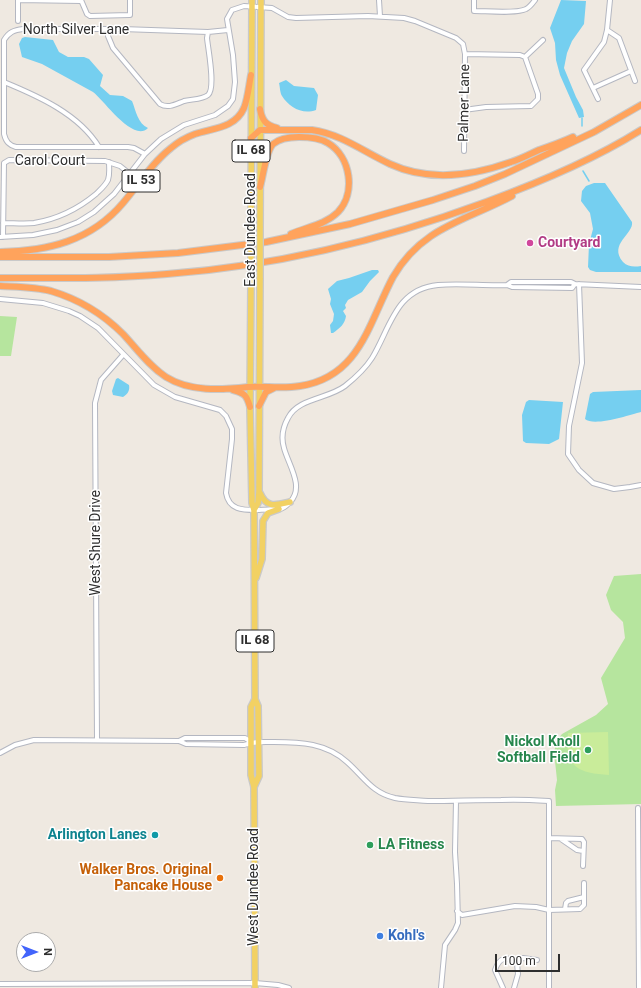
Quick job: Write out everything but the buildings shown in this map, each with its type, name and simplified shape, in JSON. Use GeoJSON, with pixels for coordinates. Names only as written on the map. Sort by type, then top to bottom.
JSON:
{"type":"FeatureCollection","features":[{"type":"Feature","properties":{"kind":"highway","name":"IL 53"},"geometry":{"type":"LineString","coordinates":[[0,252],[53,247],[78,238],[91,231],[114,213],[161,156],[173,146],[194,135],[221,128],[234,121],[244,107],[251,75]]}},
{"type":"Feature","properties":{"kind":"highway"},"geometry":{"type":"LineString","coordinates":[[0,257],[130,256],[205,250],[277,240],[350,224],[414,206],[475,186],[505,174],[641,105]]}},
{"type":"Feature","properties":{"kind":"highway"},"geometry":{"type":"LineString","coordinates":[[260,109],[264,121],[270,126],[282,130]]}},
{"type":"Feature","properties":{"kind":"highway"},"geometry":{"type":"LineString","coordinates":[[252,138],[260,130],[312,130],[330,133],[379,159],[407,171],[434,176],[464,175],[492,169],[512,162],[606,124]]}},
{"type":"Feature","properties":{"kind":"highway"},"geometry":{"type":"LineString","coordinates":[[0,278],[85,278],[161,275],[216,270],[291,258],[340,248],[420,226],[489,201],[540,180],[608,148],[641,130]]}},
{"type":"Feature","properties":{"kind":"highway"},"geometry":{"type":"LineString","coordinates":[[260,187],[268,151],[272,145],[284,138],[306,137],[327,142],[338,152],[346,165],[349,178],[348,193],[338,212],[314,227],[277,240]]}},
{"type":"Feature","properties":{"kind":"highway"},"geometry":{"type":"LineString","coordinates":[[0,286],[42,290],[69,297],[85,305],[122,333],[147,361],[167,378],[178,383],[198,388],[229,389],[251,387],[293,387],[306,385],[322,379],[340,368],[355,353],[363,342],[393,277],[402,262],[418,246],[433,233],[489,208],[540,180]]}},
{"type":"Feature","properties":{"kind":"highway"},"geometry":{"type":"LineString","coordinates":[[259,406],[266,392],[276,387]]}},
{"type":"Feature","properties":{"kind":"highway"},"geometry":{"type":"LineString","coordinates":[[229,389],[244,394],[248,398],[250,407]]}},
{"type":"Feature","properties":{"kind":"main road","name":"East Dundee Road"},"geometry":{"type":"LineString","coordinates":[[251,387],[252,0]]}},
{"type":"Feature","properties":{"kind":"main road","name":"East Dundee Road"},"geometry":{"type":"LineString","coordinates":[[260,387],[261,0]]}},
{"type":"Feature","properties":{"kind":"main road","name":"West Dundee Road"},"geometry":{"type":"LineString","coordinates":[[251,387],[252,503],[254,510],[255,699],[258,706],[258,776],[254,787]]}},
{"type":"Feature","properties":{"kind":"main road","name":"West Dundee Road"},"geometry":{"type":"LineString","coordinates":[[254,510],[258,503],[259,492],[260,387]]}},
{"type":"Feature","properties":{"kind":"main road"},"geometry":{"type":"LineString","coordinates":[[259,492],[265,502],[272,505],[290,502]]}},
{"type":"Feature","properties":{"kind":"main road"},"geometry":{"type":"LineString","coordinates":[[254,584],[262,559],[263,521],[268,513],[279,509]]}},
{"type":"Feature","properties":{"kind":"main road","name":"West Dundee Road"},"geometry":{"type":"LineString","coordinates":[[255,699],[251,706],[251,775],[254,787],[255,986]]}},
{"type":"Feature","properties":{"kind":"street"},"geometry":{"type":"LineString","coordinates":[[18,21],[18,0],[81,0],[87,14],[90,16],[130,15],[130,0]]}},
{"type":"Feature","properties":{"kind":"street"},"geometry":{"type":"LineString","coordinates":[[379,0],[380,16]]}},
{"type":"Feature","properties":{"kind":"street"},"geometry":{"type":"LineString","coordinates":[[474,0],[474,11],[518,11],[526,9],[532,5],[535,0]]}},
{"type":"Feature","properties":{"kind":"street"},"geometry":{"type":"LineString","coordinates":[[598,99],[584,70],[604,42],[608,30],[610,0]]}},
{"type":"Feature","properties":{"kind":"street"},"geometry":{"type":"LineString","coordinates":[[2,237],[33,236],[57,230],[78,222],[94,212],[114,194],[145,154],[161,139],[184,125],[215,115],[228,106],[233,99],[235,75],[227,19],[232,10],[238,7],[272,8],[288,17],[380,16],[404,18],[456,38],[463,44],[465,54],[520,55],[525,57]]}},
{"type":"Feature","properties":{"kind":"street"},"geometry":{"type":"LineString","coordinates":[[108,29],[108,36],[113,48],[160,104],[165,107],[204,97],[208,95],[211,90],[212,81],[207,38],[208,32]]}},
{"type":"Feature","properties":{"kind":"street","name":"North Silver Lane"},"geometry":{"type":"LineString","coordinates":[[145,154],[128,146],[16,147],[10,145],[5,140],[4,134],[4,40],[8,34],[15,30],[108,29],[208,32],[228,30]]}},
{"type":"Feature","properties":{"kind":"street"},"geometry":{"type":"LineString","coordinates":[[608,30],[619,38],[635,81]]}},
{"type":"Feature","properties":{"kind":"street"},"geometry":{"type":"LineString","coordinates":[[525,57],[543,40]]}},
{"type":"Feature","properties":{"kind":"street","name":"Palmer Lane"},"geometry":{"type":"LineString","coordinates":[[464,151],[465,54]]}},
{"type":"Feature","properties":{"kind":"street"},"geometry":{"type":"LineString","coordinates":[[464,110],[486,107],[531,106],[538,99],[538,94],[525,57]]}},
{"type":"Feature","properties":{"kind":"street"},"geometry":{"type":"LineString","coordinates":[[593,88],[631,71]]}},
{"type":"Feature","properties":{"kind":"street"},"geometry":{"type":"LineString","coordinates":[[4,82],[30,92],[55,106],[81,125],[94,137],[100,147]]}},
{"type":"Feature","properties":{"kind":"street","name":"Carol Court"},"geometry":{"type":"LineString","coordinates":[[2,237],[4,163],[9,160],[105,161],[120,166],[130,174]]}},
{"type":"Feature","properties":{"kind":"street"},"geometry":{"type":"LineString","coordinates":[[3,223],[34,223],[71,212],[88,201],[104,187],[108,181],[109,162]]}},
{"type":"Feature","properties":{"kind":"street"},"geometry":{"type":"LineString","coordinates":[[0,299],[43,303],[80,316],[98,328],[148,380],[160,390],[175,397],[214,407],[220,410],[226,416],[232,429],[226,493],[227,498],[230,504],[235,508],[254,510],[279,509],[286,506],[293,499],[296,486],[284,448],[283,440],[283,431],[288,417],[294,410],[304,404],[343,388],[361,372],[372,358],[393,314],[406,299],[419,290],[437,285],[507,285],[511,282],[571,282],[577,284],[641,287]]}},
{"type":"Feature","properties":{"kind":"street"},"geometry":{"type":"LineString","coordinates":[[577,284],[582,363],[569,426],[568,454],[579,470],[594,483],[614,489],[630,488],[641,485]]}},
{"type":"Feature","properties":{"kind":"street","name":"West Shure Drive"},"geometry":{"type":"LineString","coordinates":[[96,740],[95,404],[101,380],[123,355]]}},
{"type":"Feature","properties":{"kind":"street"},"geometry":{"type":"LineString","coordinates":[[179,741],[185,738],[245,738],[251,742]]}},
{"type":"Feature","properties":{"kind":"street"},"geometry":{"type":"LineString","coordinates":[[0,753],[15,745],[31,740],[179,741],[186,744],[244,745],[251,742],[298,742],[321,746],[334,752],[348,762],[372,788],[387,796],[405,800],[549,801],[549,988]]}},
{"type":"Feature","properties":{"kind":"street"},"geometry":{"type":"LineString","coordinates":[[441,988],[445,945],[458,923],[458,884],[455,852],[456,801]]}},
{"type":"Feature","properties":{"kind":"street"},"geometry":{"type":"LineString","coordinates":[[638,808],[640,838],[639,988]]}},
{"type":"Feature","properties":{"kind":"street"},"geometry":{"type":"LineString","coordinates":[[549,838],[582,839],[584,842],[583,866]]}},
{"type":"Feature","properties":{"kind":"street"},"geometry":{"type":"LineString","coordinates":[[561,838],[577,850],[584,851]]}},
{"type":"Feature","properties":{"kind":"street"},"geometry":{"type":"LineString","coordinates":[[457,911],[462,914],[515,906],[536,907],[549,910],[582,908],[584,905],[584,883]]}},
{"type":"Feature","properties":{"kind":"street"},"geometry":{"type":"LineString","coordinates":[[566,909],[566,903],[568,901],[584,897]]}},
{"type":"Feature","properties":{"kind":"street"},"geometry":{"type":"LineString","coordinates":[[503,988],[495,970],[498,963],[507,958],[517,963],[518,970],[514,988]]}},
{"type":"Feature","properties":{"kind":"street"},"geometry":{"type":"LineString","coordinates":[[514,961],[523,958],[537,960]]}},
{"type":"Feature","properties":{"kind":"street"},"geometry":{"type":"LineString","coordinates":[[0,984],[278,985],[289,988]]}},
{"type":"Feature","properties":{"kind":"green space"},"geometry":{"type":"Polygon","coordinates":[[[0,316],[17,317],[11,356],[0,356],[0,316]]]}},
{"type":"Feature","properties":{"kind":"green space"},"geometry":{"type":"Polygon","coordinates":[[[641,574],[641,804],[556,806],[555,790],[557,780],[554,752],[557,740],[562,734],[596,715],[608,704],[601,678],[625,638],[623,622],[611,610],[606,595],[614,576],[641,574]]]}},
{"type":"Feature","properties":{"kind":"green space","name":"Nickol Knoll Softball Field"},"geometry":{"type":"Polygon","coordinates":[[[608,732],[609,775],[589,773],[576,766],[571,761],[568,754],[567,745],[568,733],[608,732]]]}},
{"type":"Feature","properties":{"kind":"water"},"geometry":{"type":"Polygon","coordinates":[[[561,0],[586,1],[584,24],[572,41],[567,53],[564,68],[583,110],[584,117],[579,118],[560,75],[556,60],[555,43],[550,28],[561,0]]]}},
{"type":"Feature","properties":{"kind":"water"},"geometry":{"type":"Polygon","coordinates":[[[22,38],[53,40],[59,52],[68,57],[84,57],[89,59],[103,75],[100,86],[110,95],[123,96],[132,101],[142,124],[148,128],[142,131],[135,130],[119,119],[93,92],[42,64],[22,57],[19,44],[22,38]]]}},
{"type":"Feature","properties":{"kind":"water"},"geometry":{"type":"Polygon","coordinates":[[[286,80],[294,86],[314,88],[318,95],[316,110],[301,111],[288,104],[281,95],[279,83],[286,80]]]}},
{"type":"Feature","properties":{"kind":"water"},"geometry":{"type":"Polygon","coordinates":[[[594,183],[605,183],[632,222],[632,226],[618,250],[619,256],[623,262],[629,266],[641,266],[641,272],[596,272],[590,270],[588,267],[589,244],[593,229],[590,213],[581,201],[582,191],[586,186],[594,183]]]}},
{"type":"Feature","properties":{"kind":"water"},"geometry":{"type":"Polygon","coordinates":[[[372,270],[378,270],[379,272],[362,292],[348,300],[345,305],[346,308],[343,311],[346,316],[345,321],[342,326],[331,333],[330,325],[333,321],[334,314],[330,304],[331,299],[328,289],[337,281],[372,270]]]}},
{"type":"Feature","properties":{"kind":"water"},"geometry":{"type":"Polygon","coordinates":[[[118,378],[129,385],[128,392],[123,397],[113,395],[112,391],[116,379],[118,378]]]}},
{"type":"Feature","properties":{"kind":"water"},"geometry":{"type":"Polygon","coordinates":[[[641,390],[641,412],[620,418],[596,422],[585,419],[590,394],[593,392],[641,390]]]}},
{"type":"Feature","properties":{"kind":"water"},"geometry":{"type":"Polygon","coordinates":[[[529,400],[563,402],[559,439],[549,444],[526,443],[523,441],[522,415],[526,402],[529,400]]]}},
{"type":"Feature","properties":{"kind":"waterway"},"geometry":{"type":"LineString","coordinates":[[582,118],[582,126]]}},
{"type":"Feature","properties":{"kind":"waterway"},"geometry":{"type":"LineString","coordinates":[[583,171],[589,181]]}},
{"type":"Feature","properties":{"kind":"place","name":"Courtyard"},"geometry":{"type":"Point","coordinates":[530,243]}},
{"type":"Feature","properties":{"kind":"place","name":"Nickol Knoll Softball Field"},"geometry":{"type":"Point","coordinates":[588,750]}},
{"type":"Feature","properties":{"kind":"place","name":"Arlington Lanes"},"geometry":{"type":"Point","coordinates":[155,835]}},
{"type":"Feature","properties":{"kind":"place","name":"LA Fitness"},"geometry":{"type":"Point","coordinates":[370,845]}},
{"type":"Feature","properties":{"kind":"place","name":"Walker Bros. Original Pancake House"},"geometry":{"type":"Point","coordinates":[220,878]}},
{"type":"Feature","properties":{"kind":"place","name":"Kohl's"},"geometry":{"type":"Point","coordinates":[380,936]}}]}
